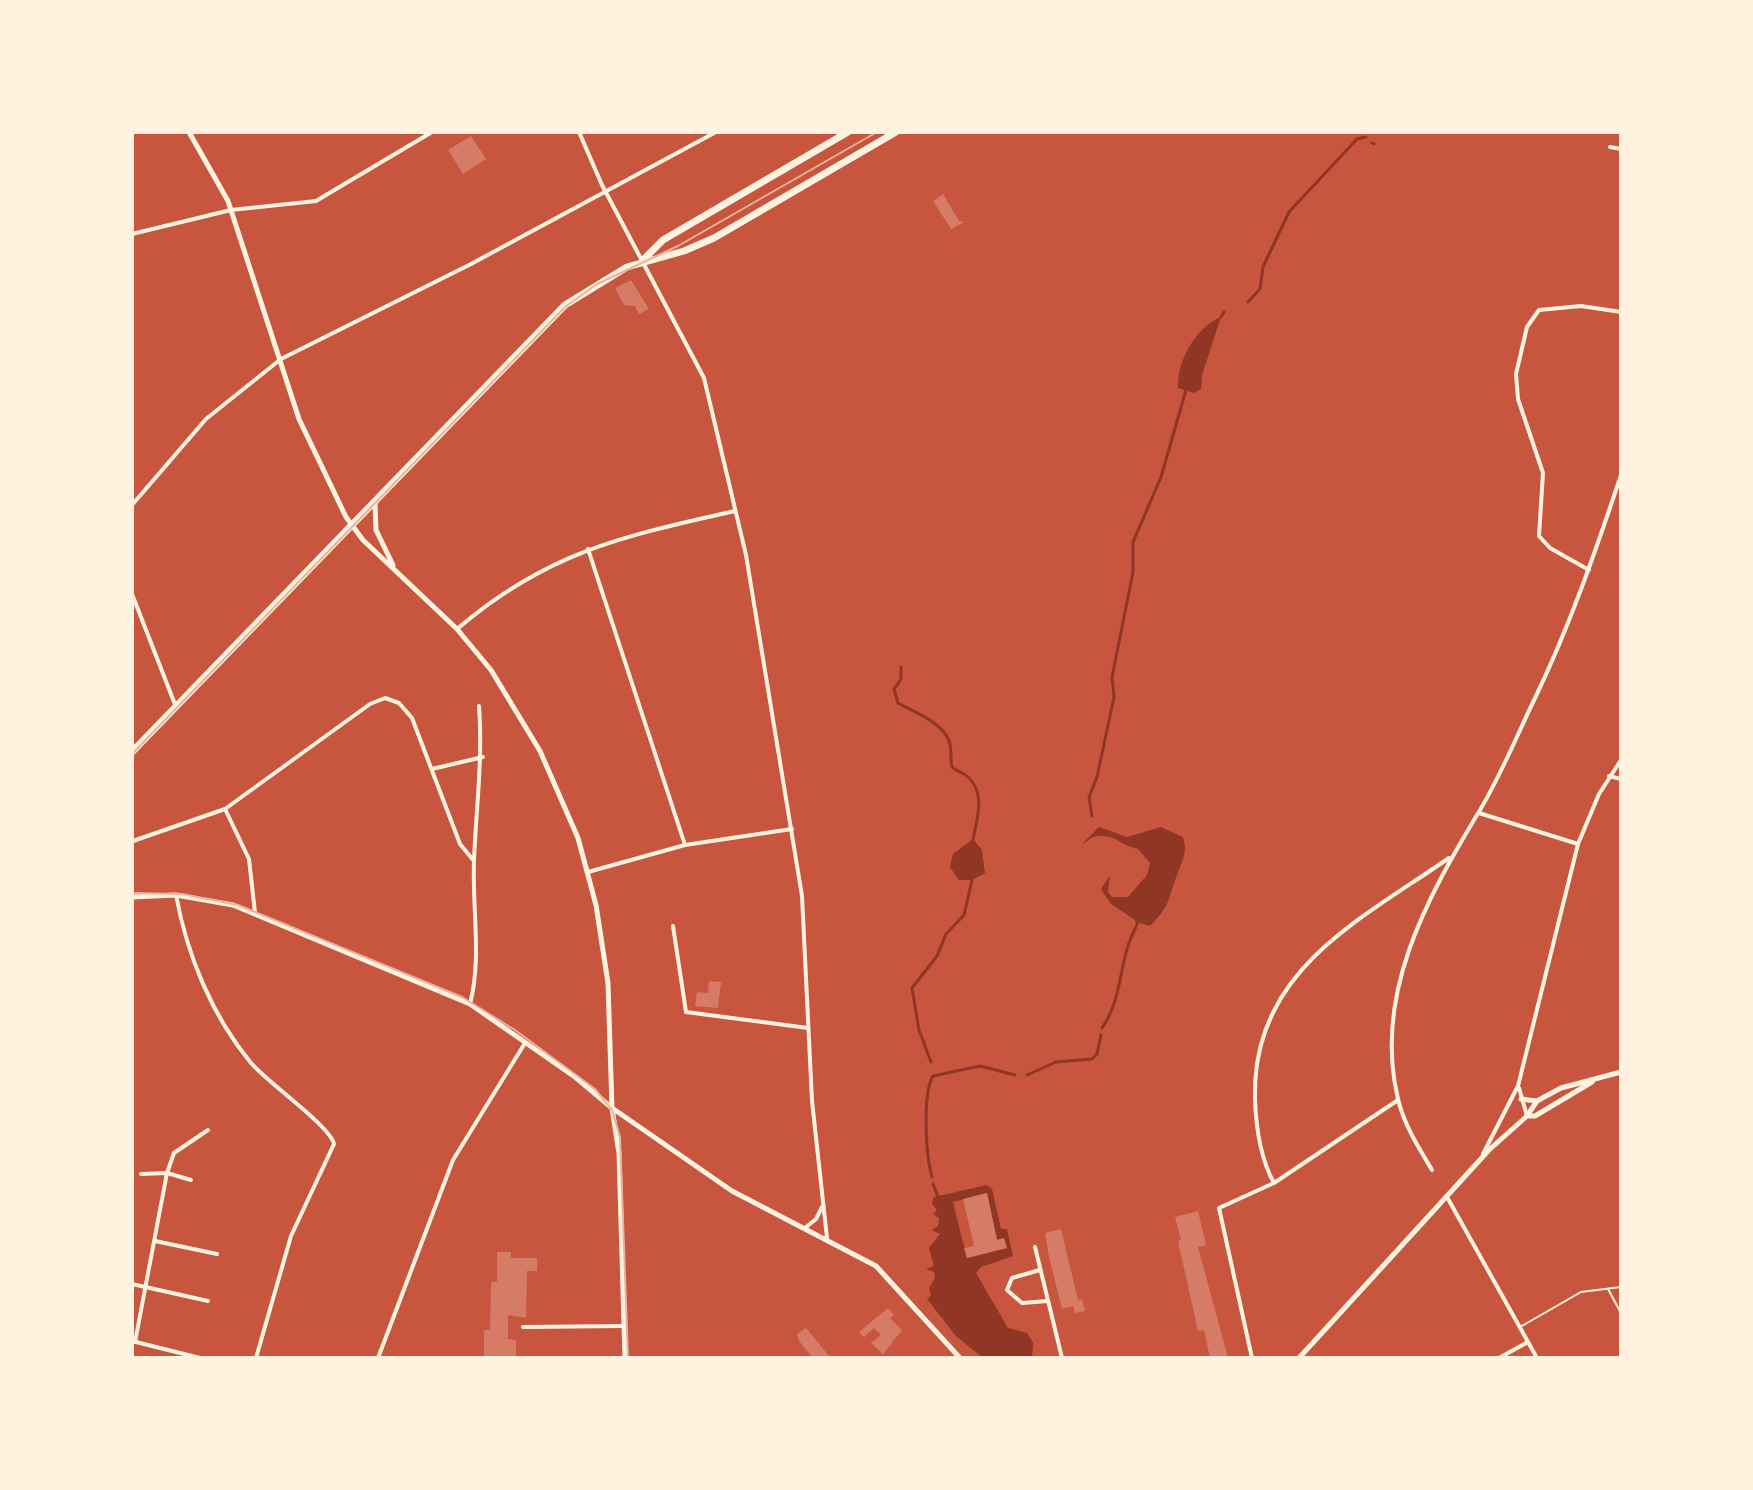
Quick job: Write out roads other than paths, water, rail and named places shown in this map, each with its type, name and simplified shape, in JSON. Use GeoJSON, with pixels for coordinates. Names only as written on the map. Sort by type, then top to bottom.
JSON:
{"type":"FeatureCollection","features":[{"type":"Feature","properties":{"kind":"main road"},"geometry":{"type":"LineString","coordinates":[[643,260],[663,240],[848,132]]}},
{"type":"Feature","properties":{"kind":"main road"},"geometry":{"type":"LineString","coordinates":[[132,752],[551,317],[585,290],[643,260],[684,251],[714,238],[896,132]]}},
{"type":"Feature","properties":{"kind":"street"},"geometry":{"type":"LineString","coordinates":[[189,132],[231,210],[307,439],[352,525],[457,629],[498,681],[528,728],[559,791],[588,872],[607,962],[612,1108],[618,1141],[625,1358]]}},
{"type":"Feature","properties":{"kind":"street"},"geometry":{"type":"LineString","coordinates":[[132,234],[231,210],[316,201],[432,132]]}},
{"type":"Feature","properties":{"kind":"street"},"geometry":{"type":"LineString","coordinates":[[579,132],[605,190],[704,378],[756,604],[803,907],[808,1028],[827,1238]]}},
{"type":"Feature","properties":{"kind":"street"},"geometry":{"type":"LineString","coordinates":[[132,505],[206,419],[281,359],[471,264],[716,132]]}},
{"type":"Feature","properties":{"kind":"street"},"geometry":{"type":"LineString","coordinates":[[1610,147],[1621,149]]}},
{"type":"Feature","properties":{"kind":"street"},"geometry":{"type":"LineString","coordinates":[[1589,570],[1550,548],[1539,536],[1543,473],[1518,399],[1517,360],[1527,327],[1539,310],[1581,306],[1621,312]]}},
{"type":"Feature","properties":{"kind":"street"},"geometry":{"type":"LineString","coordinates":[[1432,1170],[1398,1100],[1392,1040],[1395,1000],[1408,950],[1449,858],[1479,813],[1537,695],[1589,570],[1621,475]]}},
{"type":"Feature","properties":{"kind":"street"},"geometry":{"type":"LineString","coordinates":[[378,496],[374,512],[376,530],[401,575]]}},
{"type":"Feature","properties":{"kind":"street"},"geometry":{"type":"LineString","coordinates":[[457,629],[522,579],[588,549],[735,511]]}},
{"type":"Feature","properties":{"kind":"street"},"geometry":{"type":"LineString","coordinates":[[588,549],[685,845]]}},
{"type":"Feature","properties":{"kind":"street"},"geometry":{"type":"LineString","coordinates":[[132,594],[176,707]]}},
{"type":"Feature","properties":{"kind":"street"},"geometry":{"type":"LineString","coordinates":[[133,841],[225,809],[382,698],[396,701],[408,712],[460,844],[474,861]]}},
{"type":"Feature","properties":{"kind":"street"},"geometry":{"type":"LineString","coordinates":[[470,1004],[475,966],[474,861],[483,757],[479,706]]}},
{"type":"Feature","properties":{"kind":"street"},"geometry":{"type":"LineString","coordinates":[[432,769],[483,757]]}},
{"type":"Feature","properties":{"kind":"street"},"geometry":{"type":"LineString","coordinates":[[1479,1160],[1518,1086],[1578,844],[1609,776],[1621,760]]}},
{"type":"Feature","properties":{"kind":"street"},"geometry":{"type":"LineString","coordinates":[[1609,776],[1621,779]]}},
{"type":"Feature","properties":{"kind":"street"},"geometry":{"type":"LineString","coordinates":[[225,809],[249,859],[255,913]]}},
{"type":"Feature","properties":{"kind":"street"},"geometry":{"type":"LineString","coordinates":[[1479,813],[1578,844]]}},
{"type":"Feature","properties":{"kind":"street"},"geometry":{"type":"LineString","coordinates":[[588,872],[685,845],[792,829]]}},
{"type":"Feature","properties":{"kind":"street"},"geometry":{"type":"LineString","coordinates":[[1274,1183],[1256,1125],[1255,1089],[1262,1040],[1274,1008],[1296,973],[1317,952],[1449,858]]}},
{"type":"Feature","properties":{"kind":"street"},"geometry":{"type":"LineString","coordinates":[[176,895],[192,954],[223,1022],[267,1081],[326,1128],[334,1144],[291,1236],[256,1358]]}},
{"type":"Feature","properties":{"kind":"street"},"geometry":{"type":"LineString","coordinates":[[132,896],[176,895],[225,903],[470,1004],[526,1041],[612,1108],[740,1196],[827,1238],[882,1272],[960,1358]]}},
{"type":"Feature","properties":{"kind":"street"},"geometry":{"type":"LineString","coordinates":[[673,926],[686,1012],[808,1028]]}},
{"type":"Feature","properties":{"kind":"street"},"geometry":{"type":"LineString","coordinates":[[378,1358],[453,1160],[526,1041]]}},
{"type":"Feature","properties":{"kind":"street"},"geometry":{"type":"LineString","coordinates":[[1299,1358],[1479,1160],[1527,1116],[1537,1101],[1561,1088],[1621,1072]]}},
{"type":"Feature","properties":{"kind":"street"},"geometry":{"type":"LineString","coordinates":[[1527,1116],[1535,1116],[1600,1078]]}},
{"type":"Feature","properties":{"kind":"street"},"geometry":{"type":"LineString","coordinates":[[1518,1086],[1527,1116]]}},
{"type":"Feature","properties":{"kind":"street"},"geometry":{"type":"LineString","coordinates":[[1521,1099],[1537,1101]]}},
{"type":"Feature","properties":{"kind":"street"},"geometry":{"type":"LineString","coordinates":[[1252,1358],[1219,1208],[1274,1183],[1398,1100]]}},
{"type":"Feature","properties":{"kind":"street"},"geometry":{"type":"LineString","coordinates":[[200,1358],[134,1342],[167,1173],[174,1153],[208,1130]]}},
{"type":"Feature","properties":{"kind":"street"},"geometry":{"type":"LineString","coordinates":[[141,1174],[167,1173],[191,1180]]}},
{"type":"Feature","properties":{"kind":"street"},"geometry":{"type":"LineString","coordinates":[[1447,1197],[1537,1358]]}},
{"type":"Feature","properties":{"kind":"street"},"geometry":{"type":"LineString","coordinates":[[805,1228],[816,1219],[822,1205]]}},
{"type":"Feature","properties":{"kind":"street"},"geometry":{"type":"LineString","coordinates":[[155,1241],[217,1254]]}},
{"type":"Feature","properties":{"kind":"street"},"geometry":{"type":"LineString","coordinates":[[1035,1247],[1062,1358]]}},
{"type":"Feature","properties":{"kind":"street"},"geometry":{"type":"LineString","coordinates":[[1040,1270],[1012,1278],[1007,1290],[1022,1303],[1048,1301]]}},
{"type":"Feature","properties":{"kind":"street"},"geometry":{"type":"LineString","coordinates":[[132,1284],[208,1301]]}},
{"type":"Feature","properties":{"kind":"street"},"geometry":{"type":"LineString","coordinates":[[523,1327],[624,1326]]}},
{"type":"Feature","properties":{"kind":"street"},"geometry":{"type":"LineString","coordinates":[[1499,1358],[1528,1342]]}},
{"type":"Feature","properties":{"kind":"lane"},"geometry":{"type":"LineString","coordinates":[[1520,1327],[1581,1292],[1621,1287]]}},
{"type":"Feature","properties":{"kind":"lane"},"geometry":{"type":"LineString","coordinates":[[1607,1288],[1621,1313]]}},
{"type":"Feature","properties":{"kind":"waterway"},"geometry":{"type":"LineString","coordinates":[[1248,302],[1260,289],[1263,267],[1289,212],[1357,139],[1366,137]]}},
{"type":"Feature","properties":{"kind":"waterway"},"geometry":{"type":"LineString","coordinates":[[1221,317],[1224,312]]}},
{"type":"Feature","properties":{"kind":"waterway"},"geometry":{"type":"LineString","coordinates":[[1092,816],[1089,797],[1097,777],[1114,697],[1112,677],[1133,572],[1133,542],[1161,477],[1186,390]]}},
{"type":"Feature","properties":{"kind":"waterway"},"geometry":{"type":"LineString","coordinates":[[901,667],[901,679],[894,689],[898,703],[940,728],[949,741],[952,767],[974,783],[979,807],[973,839]]}},
{"type":"Feature","properties":{"kind":"waterway"},"geometry":{"type":"LineString","coordinates":[[931,1062],[919,1030],[912,988],[937,956],[946,934],[964,915],[972,880]]}},
{"type":"Feature","properties":{"kind":"waterway"},"geometry":{"type":"LineString","coordinates":[[1102,1028],[1114,1003],[1126,952],[1136,927]]}},
{"type":"Feature","properties":{"kind":"waterway"},"geometry":{"type":"LineString","coordinates":[[1027,1075],[1056,1062],[1092,1059],[1097,1054],[1101,1035]]}},
{"type":"Feature","properties":{"kind":"waterway"},"geometry":{"type":"LineString","coordinates":[[932,1177],[926,1110],[933,1076],[980,1066],[1015,1075]]}},
{"type":"Feature","properties":{"kind":"waterway"},"geometry":{"type":"LineString","coordinates":[[933,1184],[938,1197]]}},
{"type":"Feature","properties":{"kind":"tram line"},"geometry":{"type":"LineString","coordinates":[[132,754],[565,307],[597,284],[678,246],[877,132]]}},
{"type":"Feature","properties":{"kind":"tram line"},"geometry":{"type":"LineString","coordinates":[[132,893],[182,894],[238,905],[462,997],[515,1030],[595,1089],[612,1110],[620,1137],[628,1358]]}}]}
